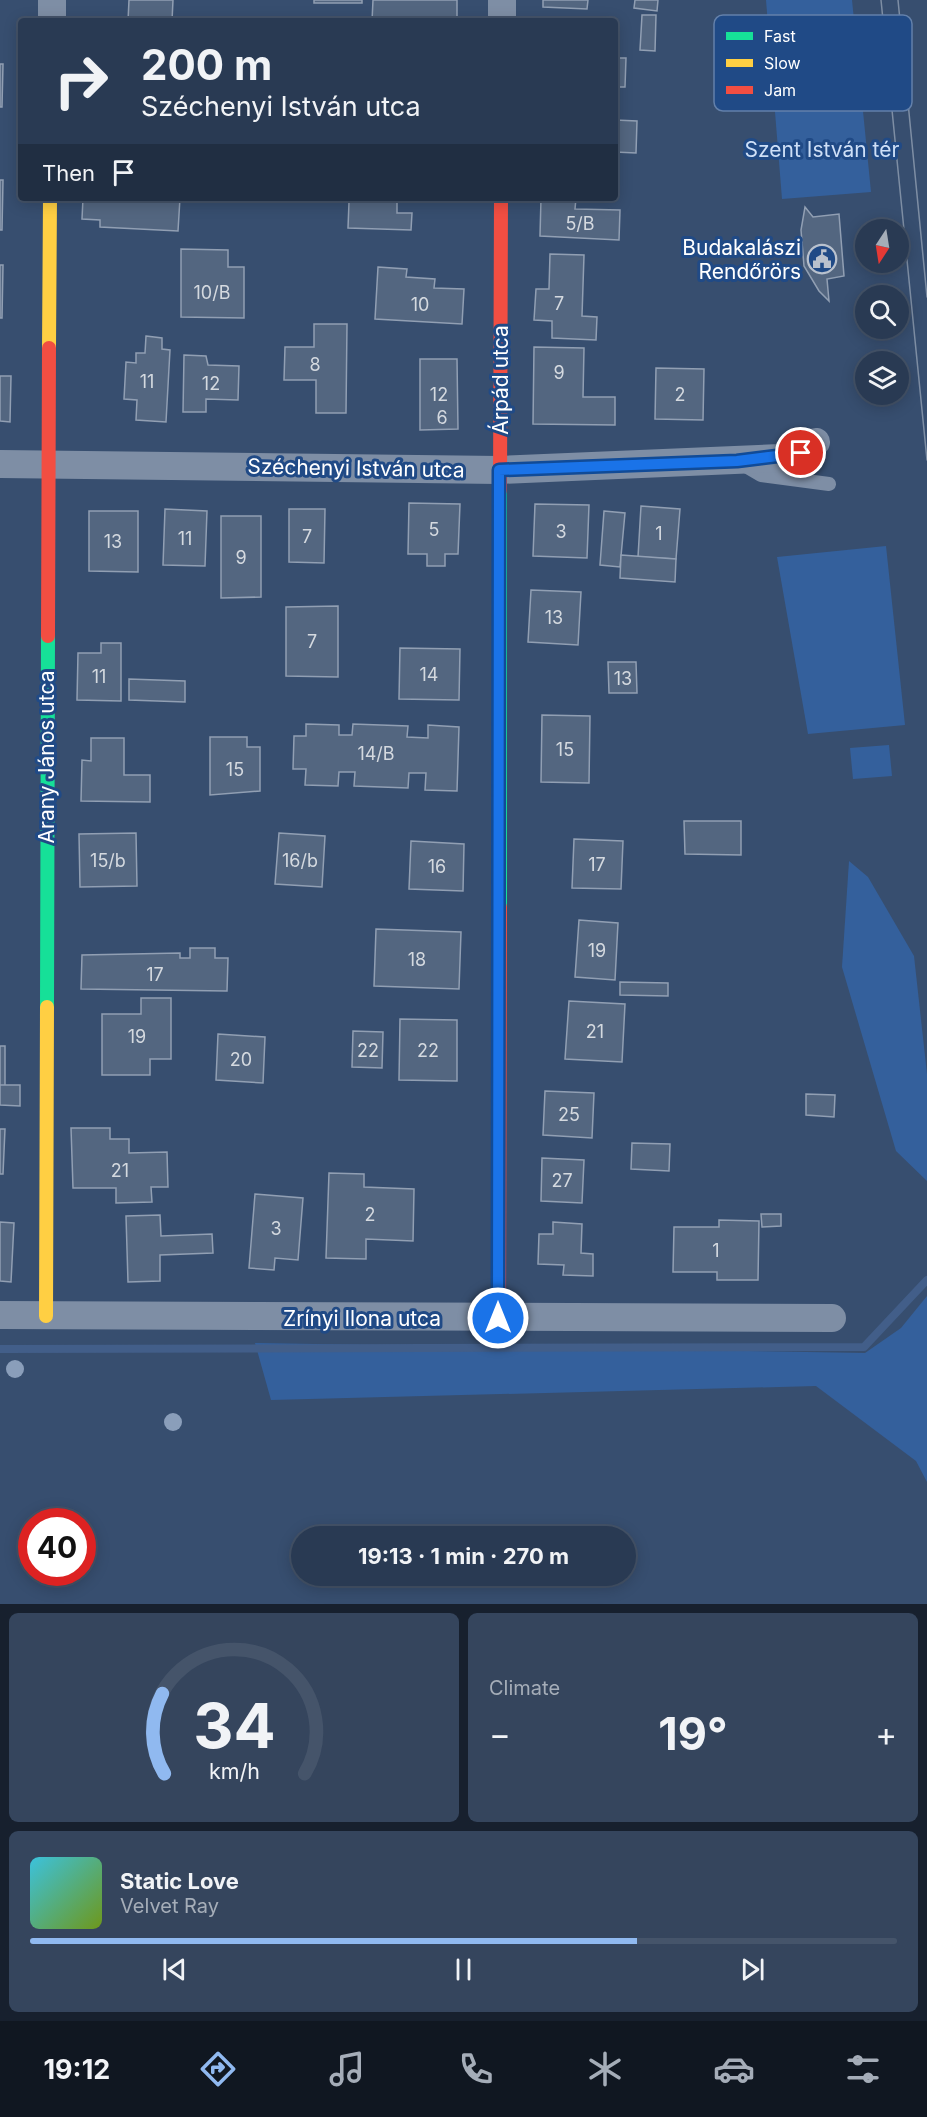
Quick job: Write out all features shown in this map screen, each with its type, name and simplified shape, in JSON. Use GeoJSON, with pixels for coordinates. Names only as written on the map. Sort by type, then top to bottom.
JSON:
{"type":"FeatureCollection","features":[{"type":"Feature","properties":{"kind":"street"},"geometry":{"type":"LineString","coordinates":[[52,0],[52,18]]}},
{"type":"Feature","properties":{"kind":"street"},"geometry":{"type":"LineString","coordinates":[[502,0],[502,18]]}},
{"type":"Feature","properties":{"kind":"street","name":"Arany János utca"},"geometry":{"type":"LineString","coordinates":[[46,1316],[47,464],[50,201]]}},
{"type":"Feature","properties":{"kind":"street","name":"Árpád utca"},"geometry":{"type":"LineString","coordinates":[[498,1318],[501,201]]}},
{"type":"Feature","properties":{"kind":"street","name":"Széchenyi István utca"},"geometry":{"type":"LineString","coordinates":[[0,464],[499,470],[737,461],[801,453],[816,442]]}},
{"type":"Feature","properties":{"kind":"street","name":"Zrínyi Ilona utca"},"geometry":{"type":"LineString","coordinates":[[0,1315],[832,1318]]}},
{"type":"Feature","properties":{"kind":"lane"},"geometry":{"type":"LineString","coordinates":[[737,461],[761,475],[830,484]]}},
{"type":"Feature","properties":{"kind":"green space"},"geometry":{"type":"Polygon","coordinates":[[[766,0],[852,0],[853,15],[767,15],[766,0]]]}},
{"type":"Feature","properties":{"kind":"green space","name":"Szent István tér"},"geometry":{"type":"Polygon","coordinates":[[[775,111],[863,111],[871,192],[782,199],[775,111]]]}},
{"type":"Feature","properties":{"kind":"green space"},"geometry":{"type":"Polygon","coordinates":[[[886,546],[905,725],[808,734],[777,557],[886,546]]]}},
{"type":"Feature","properties":{"kind":"green space"},"geometry":{"type":"Polygon","coordinates":[[[889,745],[892,776],[853,779],[850,748],[889,745]]]}},
{"type":"Feature","properties":{"kind":"green space"},"geometry":{"type":"Polygon","coordinates":[[[849,861],[868,877],[914,956],[927,1074],[927,1181],[896,1151],[842,967],[849,861]]]}},
{"type":"Feature","properties":{"kind":"green space"},"geometry":{"type":"Polygon","coordinates":[[[927,1296],[927,1482],[916,1461],[816,1386],[271,1400],[255,1343],[865,1353],[901,1328],[927,1296]]]}},
{"type":"Feature","properties":{"kind":"building"},"geometry":{"type":"Polygon","coordinates":[[[129,0],[173,0],[172,18],[128,18],[129,0]]]}},
{"type":"Feature","properties":{"kind":"building"},"geometry":{"type":"Polygon","coordinates":[[[314,0],[362,0],[362,3],[314,3],[314,0]]]}},
{"type":"Feature","properties":{"kind":"building"},"geometry":{"type":"Polygon","coordinates":[[[373,0],[457,0],[457,18],[372,18],[373,0]]]}},
{"type":"Feature","properties":{"kind":"building"},"geometry":{"type":"Polygon","coordinates":[[[543,0],[588,0],[587,9],[543,7],[543,0]]]}},
{"type":"Feature","properties":{"kind":"building"},"geometry":{"type":"Polygon","coordinates":[[[635,0],[658,0],[657,11],[634,8],[635,0]]]}},
{"type":"Feature","properties":{"kind":"building"},"geometry":{"type":"Polygon","coordinates":[[[642,15],[656,15],[655,51],[640,50],[642,15]]]}},
{"type":"Feature","properties":{"kind":"building"},"geometry":{"type":"Polygon","coordinates":[[[618,58],[626,58],[625,87],[618,87],[618,58]]]}},
{"type":"Feature","properties":{"kind":"building"},"geometry":{"type":"Polygon","coordinates":[[[0,64],[3,64],[2,107],[0,107],[0,64]]]}},
{"type":"Feature","properties":{"kind":"building"},"geometry":{"type":"Polygon","coordinates":[[[618,120],[637,121],[636,153],[618,152],[618,120]]]}},
{"type":"Feature","properties":{"kind":"building"},"geometry":{"type":"Polygon","coordinates":[[[0,180],[3,180],[2,230],[0,230],[0,180]]]}},
{"type":"Feature","properties":{"kind":"building"},"geometry":{"type":"Polygon","coordinates":[[[83,201],[180,201],[178,231],[100,227],[100,220],[82,219],[83,201]]]}},
{"type":"Feature","properties":{"kind":"building"},"geometry":{"type":"Polygon","coordinates":[[[397,201],[397,213],[412,213],[411,230],[348,228],[349,202],[336,202],[397,201]]]}},
{"type":"Feature","properties":{"kind":"building"},"geometry":{"type":"Polygon","coordinates":[[[541,201],[576,201],[575,209],[620,210],[619,240],[540,236],[541,201]]]}},
{"type":"Feature","properties":{"kind":"building","name":"Budakalászi Rendőrörs"},"geometry":{"type":"Polygon","coordinates":[[[805,207],[813,217],[839,214],[844,276],[827,279],[829,301],[819,291],[804,266],[801,230],[805,207]]]}},
{"type":"Feature","properties":{"kind":"building"},"geometry":{"type":"Polygon","coordinates":[[[181,249],[228,250],[228,267],[244,267],[244,318],[181,317],[181,249]]]}},
{"type":"Feature","properties":{"kind":"building"},"geometry":{"type":"Polygon","coordinates":[[[550,254],[584,255],[582,316],[597,317],[596,340],[552,338],[552,321],[534,320],[536,289],[549,289],[550,254]]]}},
{"type":"Feature","properties":{"kind":"building"},"geometry":{"type":"Polygon","coordinates":[[[0,265],[3,265],[2,318],[0,318],[0,265]]]}},
{"type":"Feature","properties":{"kind":"building"},"geometry":{"type":"Polygon","coordinates":[[[378,267],[407,269],[406,277],[435,279],[434,288],[464,289],[462,324],[375,319],[378,267]]]}},
{"type":"Feature","properties":{"kind":"building"},"geometry":{"type":"Polygon","coordinates":[[[314,324],[347,324],[346,413],[316,413],[316,380],[284,380],[285,347],[314,347],[314,324]]]}},
{"type":"Feature","properties":{"kind":"building"},"geometry":{"type":"Polygon","coordinates":[[[146,336],[162,338],[162,349],[170,350],[166,422],[136,420],[137,400],[124,399],[126,362],[136,363],[136,353],[145,353],[146,336]]]}},
{"type":"Feature","properties":{"kind":"building"},"geometry":{"type":"Polygon","coordinates":[[[534,347],[584,348],[583,397],[615,397],[615,425],[533,424],[534,347]]]}},
{"type":"Feature","properties":{"kind":"building"},"geometry":{"type":"Polygon","coordinates":[[[184,355],[206,356],[208,365],[239,366],[238,400],[206,399],[206,412],[183,412],[184,355]]]}},
{"type":"Feature","properties":{"kind":"building"},"geometry":{"type":"Polygon","coordinates":[[[420,359],[457,359],[458,429],[420,430],[420,359]]]}},
{"type":"Feature","properties":{"kind":"building"},"geometry":{"type":"Polygon","coordinates":[[[656,368],[704,369],[703,420],[655,419],[656,368]]]}},
{"type":"Feature","properties":{"kind":"building"},"geometry":{"type":"Polygon","coordinates":[[[0,376],[11,376],[10,422],[0,421],[0,376]]]}},
{"type":"Feature","properties":{"kind":"building"},"geometry":{"type":"Polygon","coordinates":[[[409,503],[460,504],[458,554],[445,554],[445,566],[427,566],[427,554],[408,554],[409,503]]]}},
{"type":"Feature","properties":{"kind":"building"},"geometry":{"type":"Polygon","coordinates":[[[535,504],[589,505],[587,558],[533,556],[535,504]]]}},
{"type":"Feature","properties":{"kind":"building"},"geometry":{"type":"Polygon","coordinates":[[[641,506],[680,509],[676,559],[638,557],[641,506]]]}},
{"type":"Feature","properties":{"kind":"building"},"geometry":{"type":"Polygon","coordinates":[[[165,509],[207,511],[205,566],[163,565],[165,509]]]}},
{"type":"Feature","properties":{"kind":"building"},"geometry":{"type":"Polygon","coordinates":[[[289,509],[325,509],[324,563],[289,562],[289,509]]]}},
{"type":"Feature","properties":{"kind":"building"},"geometry":{"type":"Polygon","coordinates":[[[89,511],[138,511],[138,572],[89,571],[89,511]]]}},
{"type":"Feature","properties":{"kind":"building"},"geometry":{"type":"Polygon","coordinates":[[[604,511],[625,513],[620,567],[600,565],[604,511]]]}},
{"type":"Feature","properties":{"kind":"building"},"geometry":{"type":"Polygon","coordinates":[[[221,516],[261,516],[261,597],[221,598],[221,516]]]}},
{"type":"Feature","properties":{"kind":"building"},"geometry":{"type":"Polygon","coordinates":[[[621,555],[676,559],[675,582],[620,578],[621,555]]]}},
{"type":"Feature","properties":{"kind":"building"},"geometry":{"type":"Polygon","coordinates":[[[531,590],[581,592],[578,645],[528,642],[531,590]]]}},
{"type":"Feature","properties":{"kind":"building"},"geometry":{"type":"Polygon","coordinates":[[[338,606],[338,677],[286,676],[286,607],[338,606]]]}},
{"type":"Feature","properties":{"kind":"building"},"geometry":{"type":"Polygon","coordinates":[[[101,643],[121,643],[121,701],[77,700],[78,653],[101,653],[101,643]]]}},
{"type":"Feature","properties":{"kind":"building"},"geometry":{"type":"Polygon","coordinates":[[[400,648],[460,649],[459,700],[399,699],[400,648]]]}},
{"type":"Feature","properties":{"kind":"building"},"geometry":{"type":"Polygon","coordinates":[[[608,662],[636,662],[637,693],[609,693],[608,662]]]}},
{"type":"Feature","properties":{"kind":"building"},"geometry":{"type":"Polygon","coordinates":[[[129,679],[185,681],[185,702],[129,700],[129,679]]]}},
{"type":"Feature","properties":{"kind":"building"},"geometry":{"type":"Polygon","coordinates":[[[542,715],[590,716],[589,783],[541,782],[542,715]]]}},
{"type":"Feature","properties":{"kind":"building"},"geometry":{"type":"Polygon","coordinates":[[[306,724],[339,725],[339,735],[352,735],[353,724],[408,726],[407,737],[428,738],[428,725],[459,727],[457,791],[425,790],[426,773],[409,773],[408,788],[354,786],[355,772],[339,772],[338,786],[305,785],[306,769],[293,769],[294,736],[306,736],[306,724]]]}},
{"type":"Feature","properties":{"kind":"building"},"geometry":{"type":"Polygon","coordinates":[[[210,737],[247,737],[247,747],[260,747],[260,791],[210,795],[210,737]]]}},
{"type":"Feature","properties":{"kind":"building"},"geometry":{"type":"Polygon","coordinates":[[[91,738],[124,738],[124,775],[150,775],[150,802],[81,801],[82,760],[91,761],[91,738]]]}},
{"type":"Feature","properties":{"kind":"building"},"geometry":{"type":"Polygon","coordinates":[[[684,821],[741,821],[741,855],[685,854],[684,821]]]}},
{"type":"Feature","properties":{"kind":"building"},"geometry":{"type":"Polygon","coordinates":[[[136,833],[137,886],[80,887],[79,834],[136,833]]]}},
{"type":"Feature","properties":{"kind":"building"},"geometry":{"type":"Polygon","coordinates":[[[279,833],[325,836],[322,887],[275,884],[279,833]]]}},
{"type":"Feature","properties":{"kind":"building"},"geometry":{"type":"Polygon","coordinates":[[[574,839],[623,841],[621,889],[572,888],[574,839]]]}},
{"type":"Feature","properties":{"kind":"building"},"geometry":{"type":"Polygon","coordinates":[[[411,841],[464,844],[463,891],[409,889],[411,841]]]}},
{"type":"Feature","properties":{"kind":"building"},"geometry":{"type":"Polygon","coordinates":[[[579,920],[618,923],[615,980],[575,977],[579,920]]]}},
{"type":"Feature","properties":{"kind":"building"},"geometry":{"type":"Polygon","coordinates":[[[376,929],[461,932],[459,989],[374,986],[376,929]]]}},
{"type":"Feature","properties":{"kind":"building"},"geometry":{"type":"Polygon","coordinates":[[[190,948],[215,948],[215,958],[228,958],[227,991],[81,989],[82,955],[180,953],[180,958],[190,958],[190,948]]]}},
{"type":"Feature","properties":{"kind":"building"},"geometry":{"type":"Polygon","coordinates":[[[620,982],[668,983],[668,996],[620,995],[620,982]]]}},
{"type":"Feature","properties":{"kind":"building"},"geometry":{"type":"Polygon","coordinates":[[[141,998],[171,998],[171,1059],[150,1059],[150,1075],[102,1075],[102,1014],[141,1014],[141,998]]]}},
{"type":"Feature","properties":{"kind":"building"},"geometry":{"type":"Polygon","coordinates":[[[569,1001],[625,1004],[622,1062],[565,1059],[569,1001]]]}},
{"type":"Feature","properties":{"kind":"building"},"geometry":{"type":"Polygon","coordinates":[[[400,1019],[457,1020],[457,1081],[399,1080],[400,1019]]]}},
{"type":"Feature","properties":{"kind":"building"},"geometry":{"type":"Polygon","coordinates":[[[353,1031],[383,1032],[382,1068],[352,1067],[353,1031]]]}},
{"type":"Feature","properties":{"kind":"building"},"geometry":{"type":"Polygon","coordinates":[[[218,1034],[265,1037],[263,1083],[216,1080],[218,1034]]]}},
{"type":"Feature","properties":{"kind":"building"},"geometry":{"type":"Polygon","coordinates":[[[0,1046],[5,1046],[5,1086],[0,1086],[0,1046]]]}},
{"type":"Feature","properties":{"kind":"building"},"geometry":{"type":"Polygon","coordinates":[[[0,1085],[20,1085],[20,1106],[0,1105],[0,1085]]]}},
{"type":"Feature","properties":{"kind":"building"},"geometry":{"type":"Polygon","coordinates":[[[545,1091],[594,1093],[592,1138],[543,1135],[545,1091]]]}},
{"type":"Feature","properties":{"kind":"building"},"geometry":{"type":"Polygon","coordinates":[[[806,1094],[835,1095],[834,1117],[806,1115],[806,1094]]]}},
{"type":"Feature","properties":{"kind":"building"},"geometry":{"type":"Polygon","coordinates":[[[71,1128],[110,1128],[110,1139],[129,1139],[129,1153],[167,1152],[168,1187],[151,1187],[152,1202],[116,1203],[116,1188],[73,1188],[71,1128]]]}},
{"type":"Feature","properties":{"kind":"building"},"geometry":{"type":"Polygon","coordinates":[[[0,1129],[5,1129],[3,1174],[0,1174],[0,1129]]]}},
{"type":"Feature","properties":{"kind":"building"},"geometry":{"type":"Polygon","coordinates":[[[632,1143],[670,1144],[669,1171],[631,1169],[632,1143]]]}},
{"type":"Feature","properties":{"kind":"building"},"geometry":{"type":"Polygon","coordinates":[[[542,1158],[584,1160],[582,1203],[541,1201],[542,1158]]]}},
{"type":"Feature","properties":{"kind":"building"},"geometry":{"type":"Polygon","coordinates":[[[329,1173],[364,1174],[364,1187],[414,1189],[413,1241],[366,1239],[366,1259],[326,1258],[329,1173]]]}},
{"type":"Feature","properties":{"kind":"building"},"geometry":{"type":"Polygon","coordinates":[[[255,1194],[303,1198],[298,1260],[275,1258],[274,1270],[249,1268],[255,1194]]]}},
{"type":"Feature","properties":{"kind":"building"},"geometry":{"type":"Polygon","coordinates":[[[761,1214],[781,1214],[781,1226],[762,1227],[761,1214]]]}},
{"type":"Feature","properties":{"kind":"building"},"geometry":{"type":"Polygon","coordinates":[[[160,1215],[161,1236],[212,1234],[213,1253],[160,1255],[160,1281],[128,1282],[126,1216],[160,1215]]]}},
{"type":"Feature","properties":{"kind":"building"},"geometry":{"type":"Polygon","coordinates":[[[719,1220],[759,1221],[758,1280],[717,1280],[717,1272],[673,1272],[674,1227],[719,1227],[719,1220]]]}},
{"type":"Feature","properties":{"kind":"building"},"geometry":{"type":"Polygon","coordinates":[[[0,1222],[14,1223],[11,1282],[0,1281],[0,1222]]]}},
{"type":"Feature","properties":{"kind":"building"},"geometry":{"type":"Polygon","coordinates":[[[553,1222],[582,1224],[581,1253],[593,1254],[593,1276],[563,1275],[564,1265],[538,1264],[539,1234],[553,1234],[553,1222]]]}},
{"type":"Feature","properties":{"kind":"waterway"},"geometry":{"type":"LineString","coordinates":[[0,1349],[864,1347],[927,1280]]}},
{"type":"Feature","properties":{"kind":"tram line"},"geometry":{"type":"LineString","coordinates":[[881,0],[882,15]]}},
{"type":"Feature","properties":{"kind":"tram line"},"geometry":{"type":"LineString","coordinates":[[898,0],[899,15]]}},
{"type":"Feature","properties":{"kind":"tram line"},"geometry":{"type":"LineString","coordinates":[[892,111],[927,460]]}},
{"type":"Feature","properties":{"kind":"tram line"},"geometry":{"type":"LineString","coordinates":[[909,111],[927,297]]}},
{"type":"Feature","properties":{"kind":"traffic: fast"},"geometry":{"type":"LineString","coordinates":[[500,490],[500,907]]}},
{"type":"Feature","properties":{"kind":"traffic: fast"},"geometry":{"type":"LineString","coordinates":[[47,1007],[48,636]]}},
{"type":"Feature","properties":{"kind":"traffic: slow"},"geometry":{"type":"LineString","coordinates":[[49,348],[50,201]]}},
{"type":"Feature","properties":{"kind":"traffic: slow"},"geometry":{"type":"LineString","coordinates":[[46,1316],[47,1007]]}},
{"type":"Feature","properties":{"kind":"traffic: jam"},"geometry":{"type":"LineString","coordinates":[[500,490],[501,201]]}},
{"type":"Feature","properties":{"kind":"traffic: jam"},"geometry":{"type":"LineString","coordinates":[[48,636],[49,348]]}},
{"type":"Feature","properties":{"kind":"traffic: jam"},"geometry":{"type":"LineString","coordinates":[[499,1318],[500,907]]}},
{"type":"Feature","properties":{"kind":"place","name":"Budakalászi Rendőrörs"},"geometry":{"type":"Point","coordinates":[822,259]}},
{"type":"Feature","properties":{"kind":"route"},"geometry":{"type":"LineString","coordinates":[[498,1318],[499,470],[737,461],[780,458],[801,453]]}}]}
